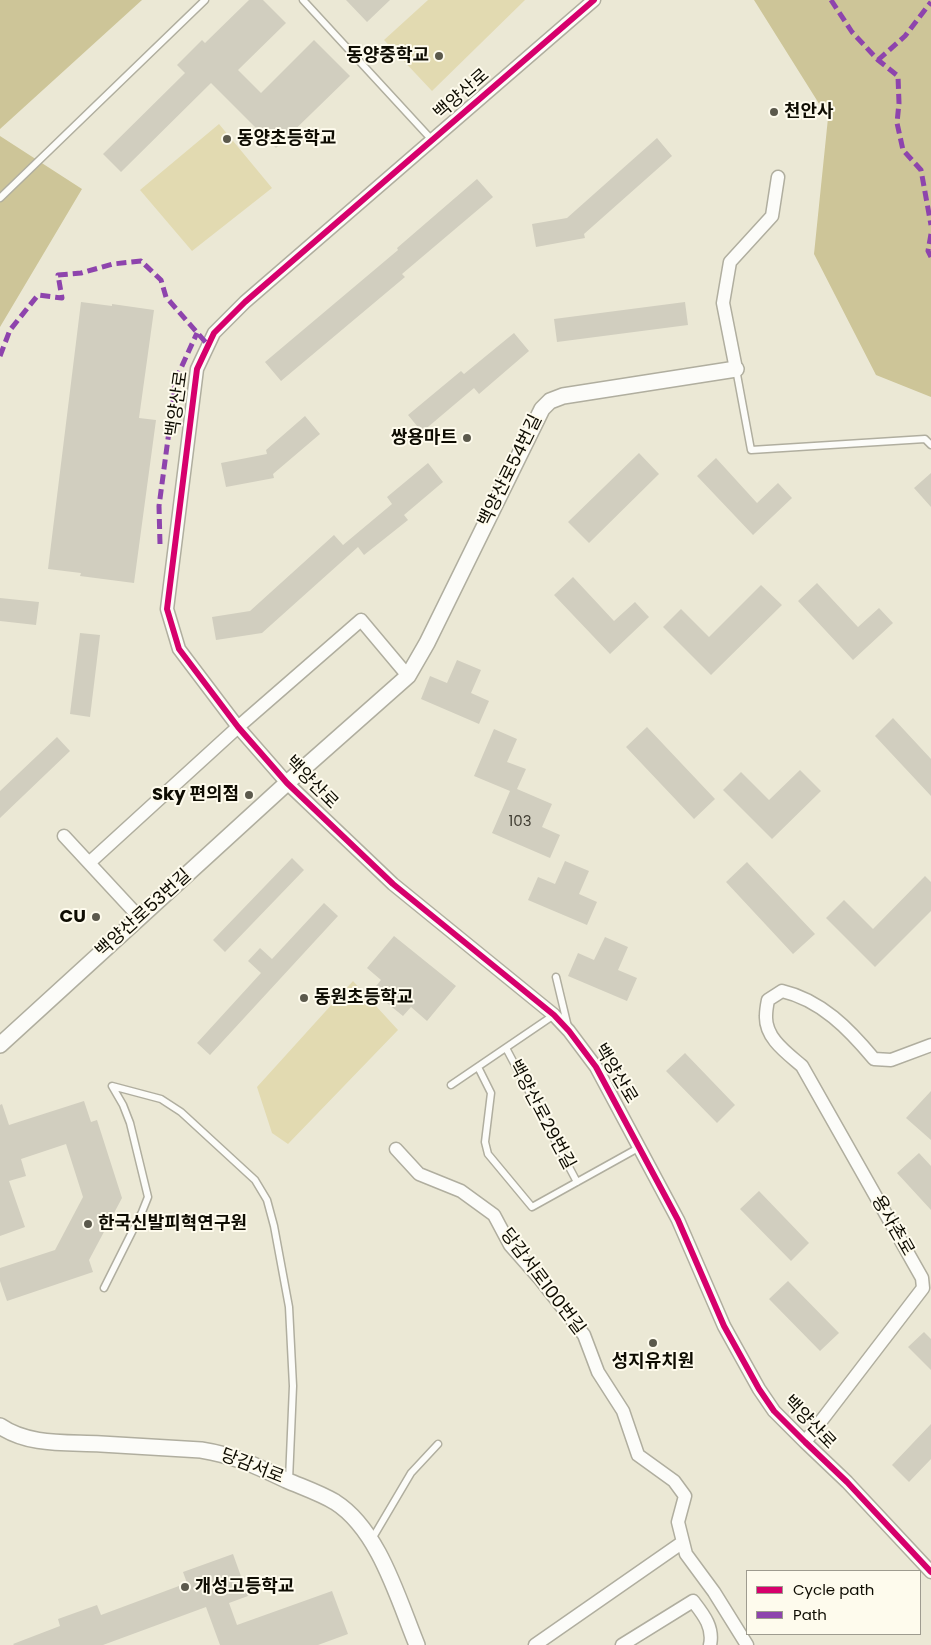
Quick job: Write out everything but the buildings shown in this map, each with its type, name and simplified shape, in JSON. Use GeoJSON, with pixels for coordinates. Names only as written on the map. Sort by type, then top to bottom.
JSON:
{"type":"FeatureCollection","features":[{"type":"Feature","properties":{"kind":"street","name":"백양산로"},"geometry":{"type":"LineString","coordinates":[[594,0],[245,302],[214,333],[197,369],[167,609],[179,649],[238,727],[287,783],[393,884],[554,1015],[569,1031],[596,1067],[640,1147],[678,1220],[724,1326],[774,1410],[847,1482],[931,1572]]}},
{"type":"Feature","properties":{"kind":"street"},"geometry":{"type":"LineString","coordinates":[[736,369],[723,303],[730,262],[772,216],[778,176]]}},
{"type":"Feature","properties":{"kind":"street","name":"백양산로54번길"},"geometry":{"type":"LineString","coordinates":[[287,783],[408,676],[427,643],[542,409],[550,402],[563,396],[736,369]]}},
{"type":"Feature","properties":{"kind":"street"},"geometry":{"type":"LineString","coordinates":[[89,863],[238,727],[361,620],[408,676]]}},
{"type":"Feature","properties":{"kind":"street","name":"백양산로53번길"},"geometry":{"type":"LineString","coordinates":[[0,1045],[287,783]]}},
{"type":"Feature","properties":{"kind":"street"},"geometry":{"type":"LineString","coordinates":[[64,836],[140,918]]}},
{"type":"Feature","properties":{"kind":"street","name":"용사촌로"},"geometry":{"type":"LineString","coordinates":[[805,1442],[922,1288],[922,1278],[802,1066],[769,1033],[766,1016],[768,1000],[782,992],[797,995],[811,1001],[833,1016],[861,1043],[874,1059],[891,1060],[931,1045]]}},
{"type":"Feature","properties":{"kind":"street","name":"당감서로100번길"},"geometry":{"type":"LineString","coordinates":[[396,1149],[419,1174],[461,1191],[494,1214],[510,1245],[540,1279],[584,1335],[598,1372],[623,1411],[638,1456],[674,1481],[685,1496],[678,1522],[683,1542]]}},
{"type":"Feature","properties":{"kind":"street","name":"당감서로"},"geometry":{"type":"LineString","coordinates":[[0,1426],[8,1432],[25,1438],[50,1442],[220,1453],[243,1460],[335,1502],[349,1514],[371,1540],[383,1561],[417,1645]]}},
{"type":"Feature","properties":{"kind":"street"},"geometry":{"type":"LineString","coordinates":[[535,1645],[683,1542],[686,1554],[714,1592],[747,1645]]}},
{"type":"Feature","properties":{"kind":"street"},"geometry":{"type":"LineString","coordinates":[[622,1645],[693,1600],[710,1627],[712,1636],[710,1645]]}},
{"type":"Feature","properties":{"kind":"lane"},"geometry":{"type":"LineString","coordinates":[[0,198],[205,0]]}},
{"type":"Feature","properties":{"kind":"lane","name":"백양산로"},"geometry":{"type":"LineString","coordinates":[[303,0],[432,140]]}},
{"type":"Feature","properties":{"kind":"lane"},"geometry":{"type":"LineString","coordinates":[[736,369],[751,450],[926,439],[931,445]]}},
{"type":"Feature","properties":{"kind":"lane"},"geometry":{"type":"LineString","coordinates":[[556,977],[569,1031]]}},
{"type":"Feature","properties":{"kind":"lane","name":"백양산로29번길"},"geometry":{"type":"LineString","coordinates":[[554,1015],[478,1067],[491,1093],[485,1142],[488,1154],[532,1207],[640,1147]]}},
{"type":"Feature","properties":{"kind":"lane","name":"백양산로29번길"},"geometry":{"type":"LineString","coordinates":[[506,1048],[577,1182]]}},
{"type":"Feature","properties":{"kind":"lane"},"geometry":{"type":"LineString","coordinates":[[451,1085],[478,1067]]}},
{"type":"Feature","properties":{"kind":"lane"},"geometry":{"type":"LineString","coordinates":[[104,1288],[148,1197],[130,1123],[123,1105],[112,1086],[161,1099],[181,1112],[255,1180],[267,1200],[274,1226],[288,1307],[293,1386],[289,1481]]}},
{"type":"Feature","properties":{"kind":"lane"},"geometry":{"type":"LineString","coordinates":[[371,1540],[411,1473],[438,1444]]}},
{"type":"Feature","properties":{"kind":"shaded area"},"geometry":{"type":"Polygon","coordinates":[[[0,0],[142,0],[0,129],[0,0]]]}},
{"type":"Feature","properties":{"kind":"shaded area"},"geometry":{"type":"Polygon","coordinates":[[[428,0],[525,0],[432,91],[384,40],[428,0]]]}},
{"type":"Feature","properties":{"kind":"shaded area"},"geometry":{"type":"Polygon","coordinates":[[[754,0],[931,0],[931,397],[876,375],[814,254],[828,118],[754,0]]]}},
{"type":"Feature","properties":{"kind":"shaded area"},"geometry":{"type":"Polygon","coordinates":[[[219,124],[272,188],[192,251],[140,190],[219,124]]]}},
{"type":"Feature","properties":{"kind":"shaded area"},"geometry":{"type":"Polygon","coordinates":[[[0,136],[82,189],[0,327],[0,136]]]}},
{"type":"Feature","properties":{"kind":"shaded area"},"geometry":{"type":"Polygon","coordinates":[[[353,981],[398,1030],[288,1144],[272,1133],[257,1087],[353,981]]]}},
{"type":"Feature","properties":{"kind":"marked path"},"geometry":{"type":"LineString","coordinates":[[831,0],[852,32],[878,60],[898,76],[899,103],[897,123],[903,150],[921,170],[931,225]]}},
{"type":"Feature","properties":{"kind":"marked path"},"geometry":{"type":"LineString","coordinates":[[878,60],[905,36],[931,2]]}},
{"type":"Feature","properties":{"kind":"marked path"},"geometry":{"type":"LineString","coordinates":[[931,234],[928,251],[931,257]]}},
{"type":"Feature","properties":{"kind":"marked path"},"geometry":{"type":"LineString","coordinates":[[0,356],[10,330],[38,295],[62,298],[58,275],[81,273],[113,264],[141,261],[161,280],[166,297],[208,345]]}},
{"type":"Feature","properties":{"kind":"marked path"},"geometry":{"type":"LineString","coordinates":[[160,544],[159,506],[176,379],[197,333]]}},
{"type":"Feature","properties":{"kind":"cycle path"},"geometry":{"type":"LineString","coordinates":[[594,0],[245,302],[214,333],[197,369],[167,609],[179,649],[238,727],[287,783],[393,884],[554,1015],[569,1031],[596,1067],[678,1220],[724,1326],[759,1389],[774,1411],[847,1482],[931,1572]]}},
{"type":"Feature","properties":{"kind":"place","name":"동양중학교"},"geometry":{"type":"Point","coordinates":[439,56]}},
{"type":"Feature","properties":{"kind":"place","name":"천안사"},"geometry":{"type":"Point","coordinates":[774,112]}},
{"type":"Feature","properties":{"kind":"place","name":"동양초등학교"},"geometry":{"type":"Point","coordinates":[227,139]}},
{"type":"Feature","properties":{"kind":"place","name":"쌍용마트"},"geometry":{"type":"Point","coordinates":[467,438]}},
{"type":"Feature","properties":{"kind":"place","name":"Sky 편의점"},"geometry":{"type":"Point","coordinates":[249,795]}},
{"type":"Feature","properties":{"kind":"place","name":"CU"},"geometry":{"type":"Point","coordinates":[96,917]}},
{"type":"Feature","properties":{"kind":"place","name":"동원초등학교"},"geometry":{"type":"Point","coordinates":[304,998]}},
{"type":"Feature","properties":{"kind":"place","name":"한국신발피혁연구원"},"geometry":{"type":"Point","coordinates":[88,1224]}},
{"type":"Feature","properties":{"kind":"place","name":"성지유치원"},"geometry":{"type":"Point","coordinates":[653,1343]}},
{"type":"Feature","properties":{"kind":"place","name":"개성고등학교"},"geometry":{"type":"Point","coordinates":[185,1587]}}]}
